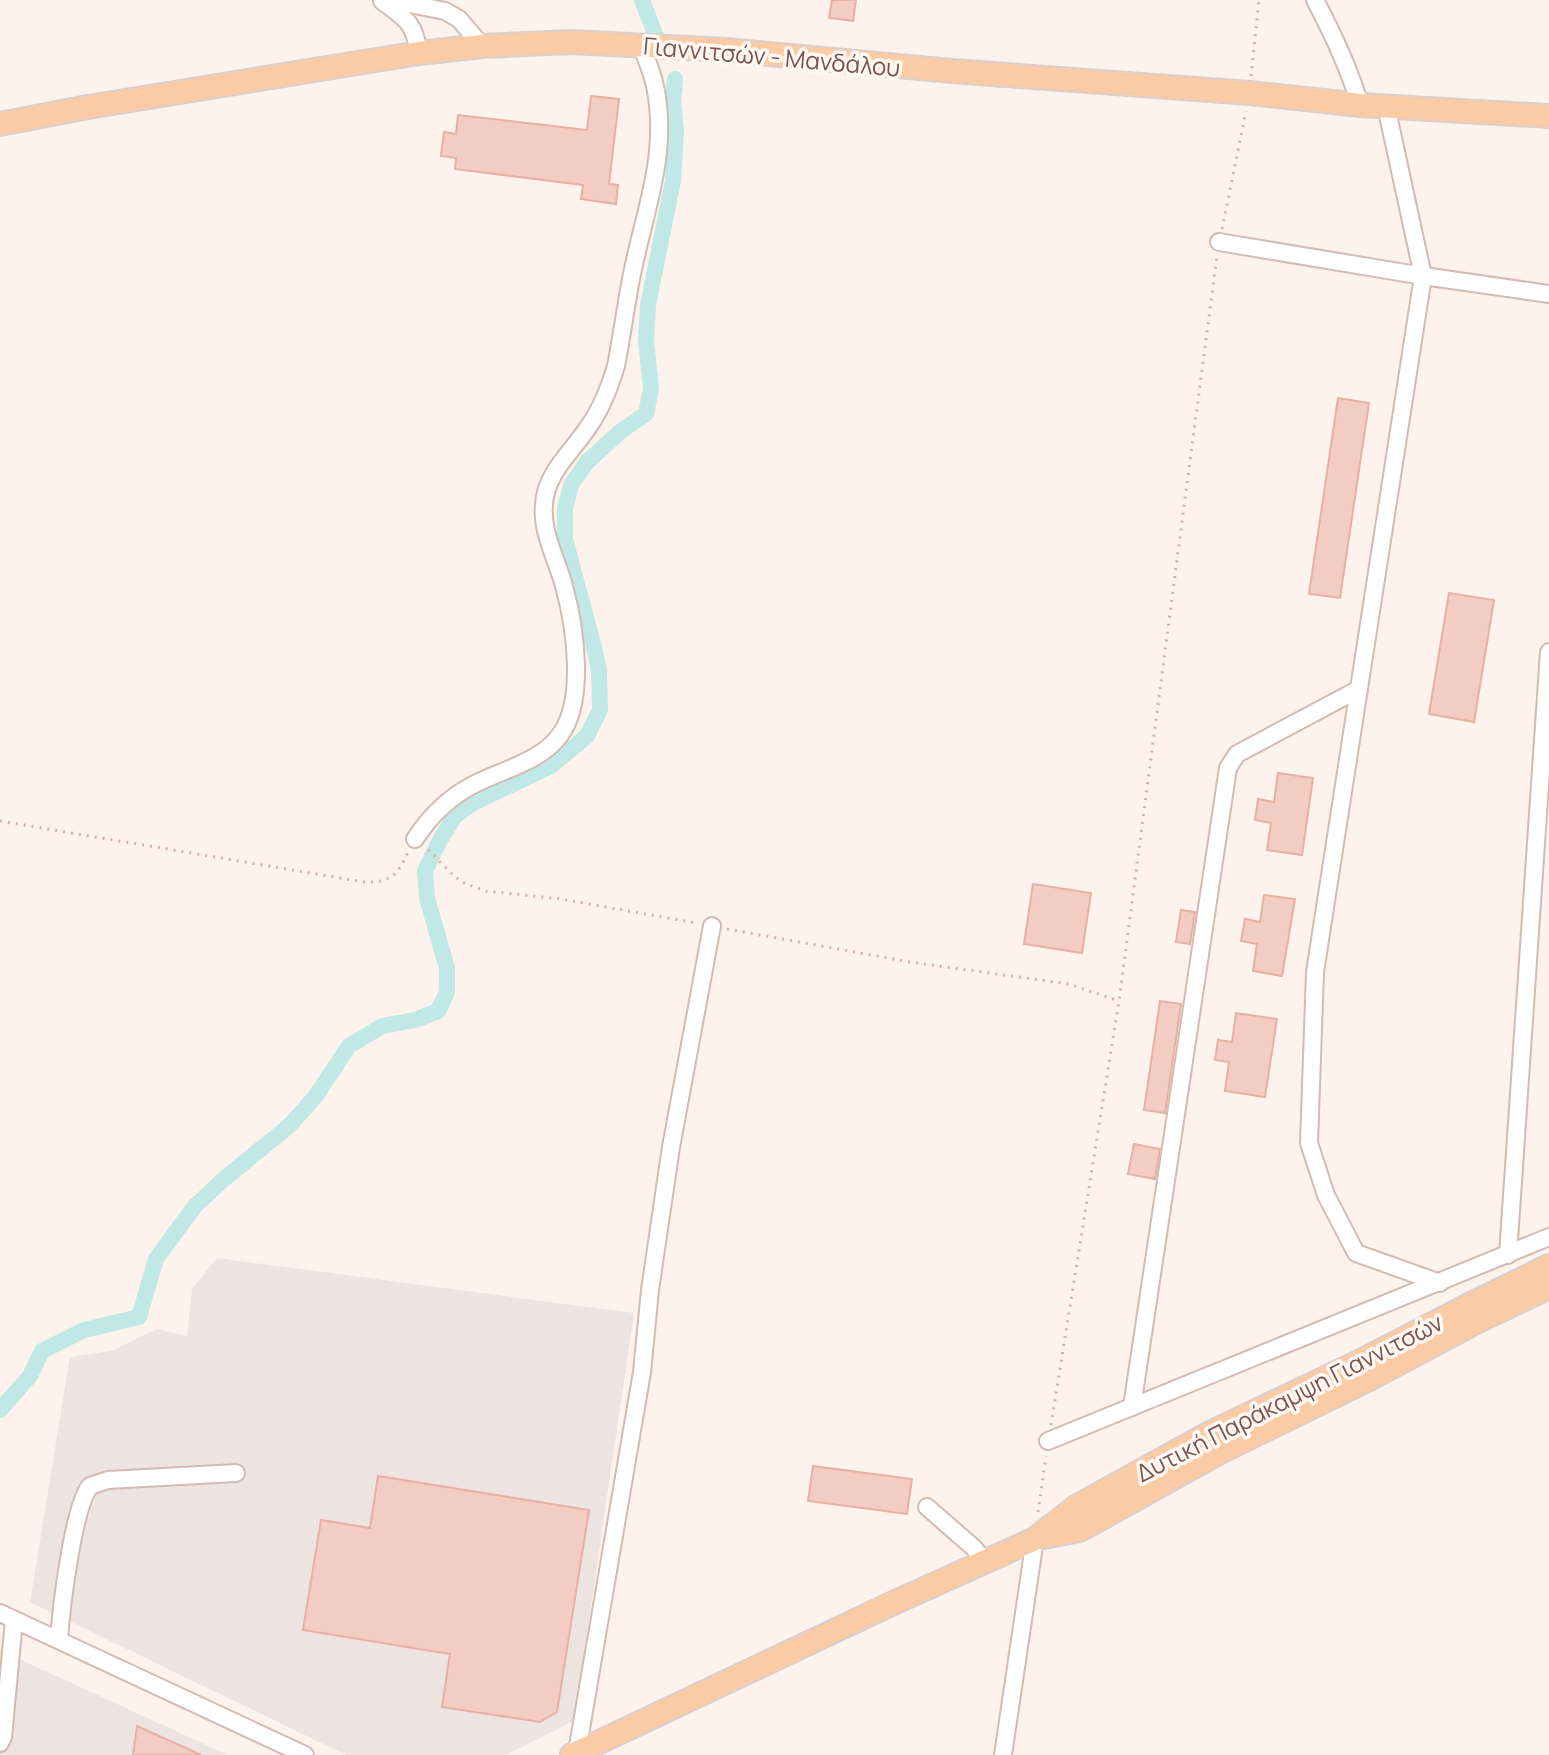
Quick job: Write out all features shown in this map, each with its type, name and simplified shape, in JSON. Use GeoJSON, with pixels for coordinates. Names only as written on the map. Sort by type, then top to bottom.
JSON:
{"type":"FeatureCollection","features":[{"type":"Feature","properties":{"kind":"main road","name":"Γιαννιτσών - Μανδάλου"},"geometry":{"type":"LineString","coordinates":[[0,124],[419,53],[482,46],[572,42],[726,50],[952,71],[1250,93],[1360,105],[1549,116]]}},
{"type":"Feature","properties":{"kind":"main road","name":"Δυτική Παράκαμψη Γιαννιτσών"},"geometry":{"type":"LineString","coordinates":[[575,1754],[860,1618],[1035,1539],[1076,1507],[1210,1433],[1549,1266]]}},
{"type":"Feature","properties":{"kind":"main road","name":"Δυτική Παράκαμψη Γιαννιτσών"},"geometry":{"type":"LineString","coordinates":[[1035,1539],[1080,1530],[1222,1451],[1549,1287]]}},
{"type":"Feature","properties":{"kind":"street"},"geometry":{"type":"LineString","coordinates":[[381,0],[412,26],[419,53]]}},
{"type":"Feature","properties":{"kind":"street"},"geometry":{"type":"LineString","coordinates":[[389,0],[445,11],[459,19],[482,46]]}},
{"type":"Feature","properties":{"kind":"street"},"geometry":{"type":"LineString","coordinates":[[1315,0],[1341,52],[1360,105]]}},
{"type":"Feature","properties":{"kind":"street"},"geometry":{"type":"LineString","coordinates":[[415,839],[429,818],[455,796],[478,782],[523,763],[553,743],[567,724],[571,710],[575,677],[572,630],[564,586],[547,533],[544,504],[550,482],[591,424],[616,366],[632,274],[659,154],[656,94],[641,45]]}},
{"type":"Feature","properties":{"kind":"street"},"geometry":{"type":"LineString","coordinates":[[1386,106],[1423,276],[1315,972],[1309,1143],[1326,1195],[1356,1253],[1440,1283]]}},
{"type":"Feature","properties":{"kind":"street"},"geometry":{"type":"LineString","coordinates":[[1219,242],[1549,294]]}},
{"type":"Feature","properties":{"kind":"street"},"geometry":{"type":"LineString","coordinates":[[1508,1255],[1549,652]]}},
{"type":"Feature","properties":{"kind":"street"},"geometry":{"type":"LineString","coordinates":[[1132,1407],[1228,768],[1237,754],[1359,689]]}},
{"type":"Feature","properties":{"kind":"street"},"geometry":{"type":"LineString","coordinates":[[575,1754],[642,1372],[650,1290],[671,1147],[712,926]]}},
{"type":"Feature","properties":{"kind":"street"},"geometry":{"type":"LineString","coordinates":[[1048,1441],[1549,1237]]}},
{"type":"Feature","properties":{"kind":"street"},"geometry":{"type":"LineString","coordinates":[[59,1640],[77,1522],[82,1501],[90,1486],[108,1480],[236,1473]]}},
{"type":"Feature","properties":{"kind":"street"},"geometry":{"type":"LineString","coordinates":[[927,1507],[974,1548],[985,1562]]}},
{"type":"Feature","properties":{"kind":"street"},"geometry":{"type":"LineString","coordinates":[[1003,1755],[1035,1539]]}},
{"type":"Feature","properties":{"kind":"street"},"geometry":{"type":"LineString","coordinates":[[0,1743],[3,1737],[7,1616],[305,1755]]}},
{"type":"Feature","properties":{"kind":"path"},"geometry":{"type":"LineString","coordinates":[[1035,1539],[1119,1001],[1219,242],[1250,93],[1259,0]]}},
{"type":"Feature","properties":{"kind":"path"},"geometry":{"type":"LineString","coordinates":[[0,821],[375,882],[385,881],[394,875],[415,839],[455,877],[486,891],[576,902],[910,962],[1069,984],[1119,1001]]}},
{"type":"Feature","properties":{"kind":"shaded area"},"geometry":{"type":"Polygon","coordinates":[[[217,1258],[634,1313],[574,1721],[506,1755],[346,1755],[30,1602],[70,1357],[111,1351],[157,1329],[187,1336],[192,1289],[217,1258]]]}},
{"type":"Feature","properties":{"kind":"shaded area"},"geometry":{"type":"Polygon","coordinates":[[[0,1650],[228,1755],[0,1755],[0,1650]]]}},
{"type":"Feature","properties":{"kind":"building"},"geometry":{"type":"Polygon","coordinates":[[[832,0],[856,0],[853,21],[829,18],[832,0]]]}},
{"type":"Feature","properties":{"kind":"building"},"geometry":{"type":"Polygon","coordinates":[[[591,96],[619,99],[609,184],[618,185],[616,204],[581,199],[583,185],[455,169],[456,158],[441,156],[444,132],[456,134],[458,115],[587,130],[591,96]]]}},
{"type":"Feature","properties":{"kind":"building"},"geometry":{"type":"Polygon","coordinates":[[[1338,398],[1369,403],[1340,598],[1309,594],[1338,398]]]}},
{"type":"Feature","properties":{"kind":"building"},"geometry":{"type":"Polygon","coordinates":[[[1449,593],[1494,600],[1474,722],[1429,714],[1449,593]]]}},
{"type":"Feature","properties":{"kind":"building"},"geometry":{"type":"Polygon","coordinates":[[[1278,773],[1313,778],[1302,855],[1267,850],[1271,823],[1255,820],[1258,799],[1274,802],[1278,773]]]}},
{"type":"Feature","properties":{"kind":"building"},"geometry":{"type":"Polygon","coordinates":[[[1033,884],[1091,893],[1082,953],[1024,944],[1033,884]]]}},
{"type":"Feature","properties":{"kind":"building"},"geometry":{"type":"Polygon","coordinates":[[[1264,895],[1295,899],[1282,976],[1253,971],[1257,944],[1241,941],[1245,919],[1260,922],[1264,895]]]}},
{"type":"Feature","properties":{"kind":"building"},"geometry":{"type":"Polygon","coordinates":[[[1181,910],[1195,912],[1190,944],[1176,942],[1181,910]]]}},
{"type":"Feature","properties":{"kind":"building"},"geometry":{"type":"Polygon","coordinates":[[[1160,1001],[1181,1004],[1165,1113],[1144,1110],[1160,1001]]]}},
{"type":"Feature","properties":{"kind":"building"},"geometry":{"type":"Polygon","coordinates":[[[1236,1013],[1277,1019],[1265,1097],[1225,1091],[1229,1062],[1215,1060],[1218,1040],[1232,1042],[1236,1013]]]}},
{"type":"Feature","properties":{"kind":"building"},"geometry":{"type":"Polygon","coordinates":[[[1134,1144],[1160,1149],[1155,1179],[1128,1174],[1134,1144]]]}},
{"type":"Feature","properties":{"kind":"building"},"geometry":{"type":"Polygon","coordinates":[[[813,1466],[912,1479],[907,1514],[808,1501],[813,1466]]]}},
{"type":"Feature","properties":{"kind":"building"},"geometry":{"type":"Polygon","coordinates":[[[378,1476],[589,1510],[557,1712],[540,1722],[442,1707],[450,1654],[303,1630],[321,1520],[370,1528],[378,1476]]]}},
{"type":"Feature","properties":{"kind":"building"},"geometry":{"type":"Polygon","coordinates":[[[137,1726],[201,1755],[133,1755],[137,1726]]]}},
{"type":"Feature","properties":{"kind":"waterway"},"geometry":{"type":"LineString","coordinates":[[642,0],[657,39]]}},
{"type":"Feature","properties":{"kind":"waterway"},"geometry":{"type":"LineString","coordinates":[[0,1410],[30,1376],[42,1351],[84,1330],[139,1317],[156,1259],[194,1207],[289,1126],[315,1097],[349,1046],[382,1026],[415,1020],[438,1011],[447,992],[447,968],[427,898],[425,871],[440,840],[455,816],[473,803],[551,766],[587,736],[600,710],[599,671],[565,539],[565,509],[571,485],[587,462],[621,431],[646,414],[651,389],[646,340],[648,305],[673,181],[675,79]]}}]}
